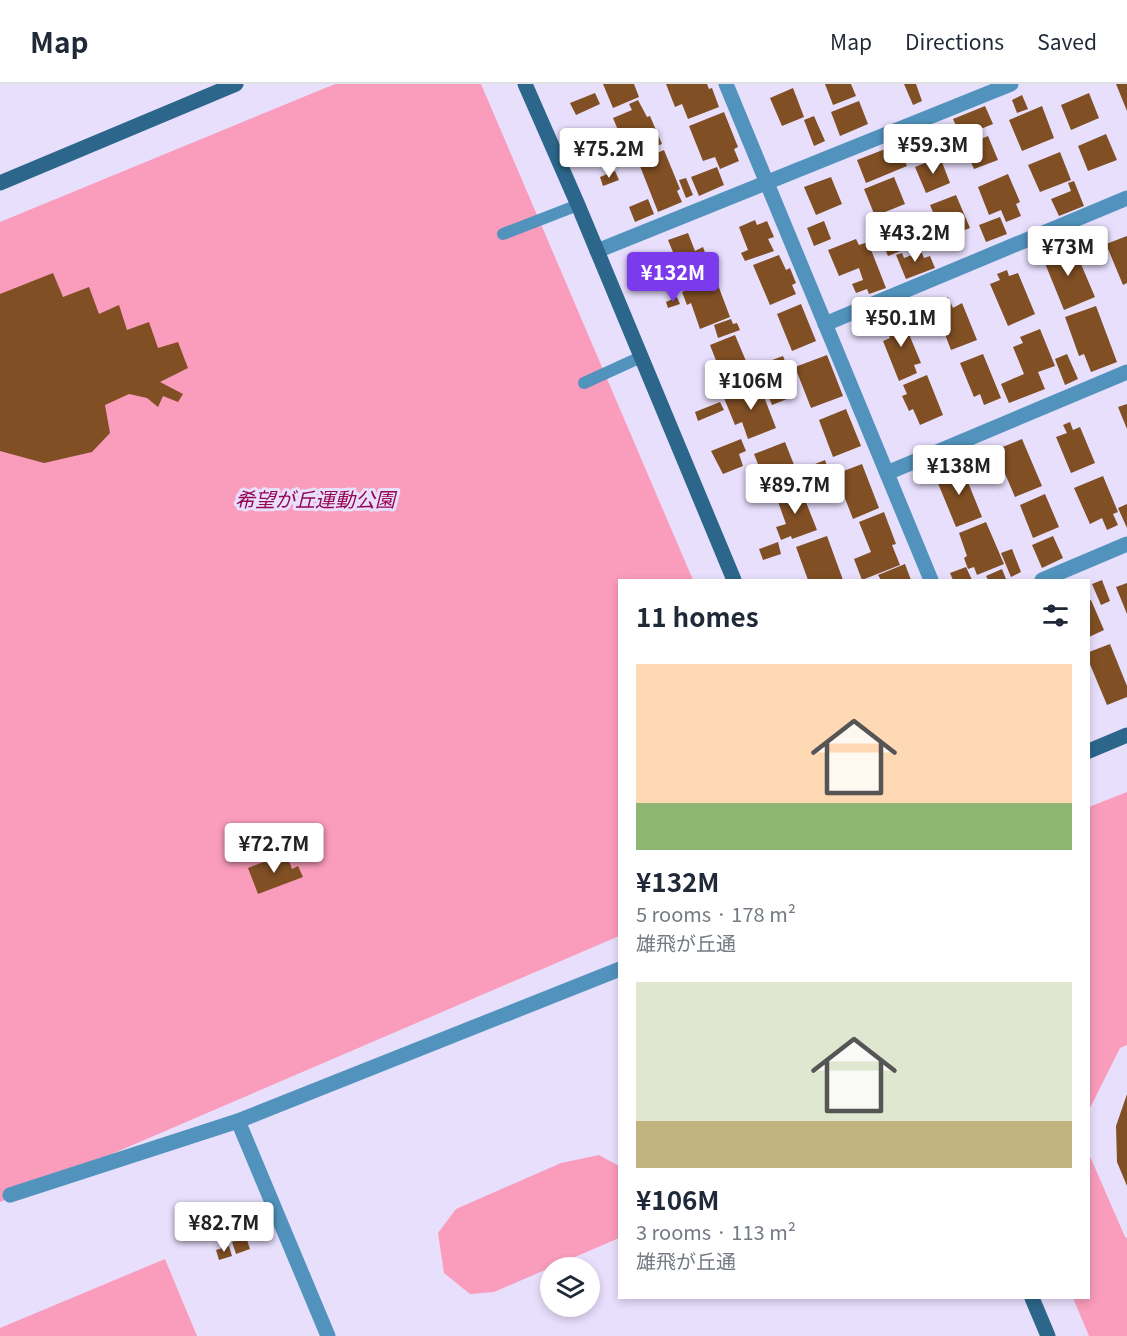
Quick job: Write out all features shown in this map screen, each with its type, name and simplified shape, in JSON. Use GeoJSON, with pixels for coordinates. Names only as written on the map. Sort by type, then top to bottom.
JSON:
{"type":"FeatureCollection","features":[{"type":"Feature","properties":{"kind":"street"},"geometry":{"type":"LineString","coordinates":[[0,183],[236,84]]}},
{"type":"Feature","properties":{"kind":"street"},"geometry":{"type":"LineString","coordinates":[[525,84],[578,205],[734,579]]}},
{"type":"Feature","properties":{"kind":"street"},"geometry":{"type":"LineString","coordinates":[[726,84],[931,579]]}},
{"type":"Feature","properties":{"kind":"street"},"geometry":{"type":"LineString","coordinates":[[597,251],[1011,84]]}},
{"type":"Feature","properties":{"kind":"street"},"geometry":{"type":"LineString","coordinates":[[825,324],[1127,198]]}},
{"type":"Feature","properties":{"kind":"street"},"geometry":{"type":"LineString","coordinates":[[887,473],[1127,372]]}},
{"type":"Feature","properties":{"kind":"street"},"geometry":{"type":"LineString","coordinates":[[1044,579],[1127,544]]}},
{"type":"Feature","properties":{"kind":"street"},"geometry":{"type":"LineString","coordinates":[[1090,751],[1127,735]]}},
{"type":"Feature","properties":{"kind":"street"},"geometry":{"type":"LineString","coordinates":[[10,1195],[238,1121],[618,970]]}},
{"type":"Feature","properties":{"kind":"street"},"geometry":{"type":"LineString","coordinates":[[238,1121],[328,1336]]}},
{"type":"Feature","properties":{"kind":"street"},"geometry":{"type":"LineString","coordinates":[[1032,1299],[1048,1336]]}},
{"type":"Feature","properties":{"kind":"lane"},"geometry":{"type":"LineString","coordinates":[[503,234],[578,205]]}},
{"type":"Feature","properties":{"kind":"lane"},"geometry":{"type":"LineString","coordinates":[[584,383],[641,357]]}},
{"type":"Feature","properties":{"kind":"green space","name":"希望が丘運動公園"},"geometry":{"type":"Polygon","coordinates":[[[335,84],[481,84],[693,579],[618,579],[618,936],[0,1202],[0,222],[335,84]]]}},
{"type":"Feature","properties":{"kind":"green space"},"geometry":{"type":"Polygon","coordinates":[[[1127,792],[1127,1045],[1120,1048],[1090,1108],[1090,807],[1127,792]]]}},
{"type":"Feature","properties":{"kind":"green space"},"geometry":{"type":"Polygon","coordinates":[[[599,1155],[618,1165],[618,1238],[575,1257],[540,1257],[540,1272],[494,1292],[470,1294],[444,1273],[438,1233],[456,1209],[561,1163],[599,1155]]]}},
{"type":"Feature","properties":{"kind":"green space"},"geometry":{"type":"Polygon","coordinates":[[[1090,1156],[1127,1238],[1127,1336],[1089,1336],[1073,1299],[1090,1299],[1090,1156]]]}},
{"type":"Feature","properties":{"kind":"green space"},"geometry":{"type":"Polygon","coordinates":[[[165,1259],[197,1336],[0,1336],[0,1328],[165,1259]]]}},
{"type":"Feature","properties":{"kind":"building"},"geometry":{"type":"Polygon","coordinates":[[[603,84],[634,84],[639,97],[613,108],[603,84]]]}},
{"type":"Feature","properties":{"kind":"building"},"geometry":{"type":"Polygon","coordinates":[[[666,84],[707,84],[709,89],[712,88],[719,107],[688,119],[682,104],[675,107],[666,84]]]}},
{"type":"Feature","properties":{"kind":"building"},"geometry":{"type":"Polygon","coordinates":[[[825,84],[851,84],[856,96],[833,105],[825,84]]]}},
{"type":"Feature","properties":{"kind":"building"},"geometry":{"type":"Polygon","coordinates":[[[904,84],[916,84],[922,101],[913,105],[904,84]]]}},
{"type":"Feature","properties":{"kind":"building"},"geometry":{"type":"Polygon","coordinates":[[[1116,84],[1127,84],[1127,111],[1116,84]]]}},
{"type":"Feature","properties":{"kind":"building"},"geometry":{"type":"Polygon","coordinates":[[[793,88],[804,117],[782,126],[770,98],[793,88]]]}},
{"type":"Feature","properties":{"kind":"building"},"geometry":{"type":"Polygon","coordinates":[[[595,93],[600,104],[576,115],[570,103],[595,93]]]}},
{"type":"Feature","properties":{"kind":"building"},"geometry":{"type":"Polygon","coordinates":[[[1089,93],[1099,118],[1071,130],[1061,105],[1089,93]]]}},
{"type":"Feature","properties":{"kind":"building"},"geometry":{"type":"Polygon","coordinates":[[[1022,95],[1028,109],[1017,113],[1012,100],[1022,95]]]}},
{"type":"Feature","properties":{"kind":"building"},"geometry":{"type":"Polygon","coordinates":[[[638,100],[647,117],[650,116],[662,144],[629,157],[613,118],[632,110],[629,104],[638,100]]]}},
{"type":"Feature","properties":{"kind":"building"},"geometry":{"type":"Polygon","coordinates":[[[859,101],[868,124],[840,136],[831,112],[859,101]]]}},
{"type":"Feature","properties":{"kind":"building"},"geometry":{"type":"Polygon","coordinates":[[[985,106],[993,124],[961,137],[953,119],[985,106]]]}},
{"type":"Feature","properties":{"kind":"building"},"geometry":{"type":"Polygon","coordinates":[[[1042,106],[1054,138],[1022,151],[1009,120],[1042,106]]]}},
{"type":"Feature","properties":{"kind":"building"},"geometry":{"type":"Polygon","coordinates":[[[724,112],[738,147],[734,149],[739,161],[720,169],[715,157],[703,161],[689,126],[724,112]]]}},
{"type":"Feature","properties":{"kind":"building"},"geometry":{"type":"Polygon","coordinates":[[[814,116],[825,141],[814,146],[804,120],[814,116]]]}},
{"type":"Feature","properties":{"kind":"building"},"geometry":{"type":"Polygon","coordinates":[[[933,129],[942,149],[932,153],[924,133],[933,129]]]}},
{"type":"Feature","properties":{"kind":"building"},"geometry":{"type":"Polygon","coordinates":[[[1106,134],[1117,160],[1088,171],[1078,146],[1106,134]]]}},
{"type":"Feature","properties":{"kind":"building"},"geometry":{"type":"Polygon","coordinates":[[[988,136],[998,160],[974,169],[964,146],[988,136]]]}},
{"type":"Feature","properties":{"kind":"building"},"geometry":{"type":"Polygon","coordinates":[[[898,144],[907,166],[866,183],[857,160],[898,144]]]}},
{"type":"Feature","properties":{"kind":"building"},"geometry":{"type":"Polygon","coordinates":[[[664,150],[680,189],[677,191],[682,202],[658,212],[638,161],[664,150]]]}},
{"type":"Feature","properties":{"kind":"building"},"geometry":{"type":"Polygon","coordinates":[[[1060,152],[1071,180],[1040,192],[1028,165],[1060,152]]]}},
{"type":"Feature","properties":{"kind":"building"},"geometry":{"type":"Polygon","coordinates":[[[619,153],[624,164],[605,172],[601,160],[619,153]]]}},
{"type":"Feature","properties":{"kind":"building"},"geometry":{"type":"Polygon","coordinates":[[[940,157],[950,183],[926,193],[915,167],[940,157]]]}},
{"type":"Feature","properties":{"kind":"building"},"geometry":{"type":"Polygon","coordinates":[[[717,167],[724,185],[699,196],[691,177],[717,167]]]}},
{"type":"Feature","properties":{"kind":"building"},"geometry":{"type":"Polygon","coordinates":[[[615,171],[619,180],[603,186],[600,177],[615,171]]]}},
{"type":"Feature","properties":{"kind":"building"},"geometry":{"type":"Polygon","coordinates":[[[1008,174],[1020,202],[1016,204],[1021,216],[1006,222],[1001,210],[989,215],[978,187],[1008,174]]]}},
{"type":"Feature","properties":{"kind":"building"},"geometry":{"type":"Polygon","coordinates":[[[831,177],[842,204],[816,215],[804,187],[831,177]]]}},
{"type":"Feature","properties":{"kind":"building"},"geometry":{"type":"Polygon","coordinates":[[[894,177],[905,204],[875,216],[864,189],[894,177]]]}},
{"type":"Feature","properties":{"kind":"building"},"geometry":{"type":"Polygon","coordinates":[[[686,178],[693,195],[686,198],[679,180],[686,178]]]}},
{"type":"Feature","properties":{"kind":"building"},"geometry":{"type":"Polygon","coordinates":[[[1074,181],[1084,206],[1059,216],[1051,199],[1071,191],[1068,183],[1074,181]]]}},
{"type":"Feature","properties":{"kind":"building"},"geometry":{"type":"Polygon","coordinates":[[[956,195],[970,228],[944,238],[930,205],[956,195]]]}},
{"type":"Feature","properties":{"kind":"building"},"geometry":{"type":"Polygon","coordinates":[[[648,199],[654,214],[635,222],[629,207],[648,199]]]}},
{"type":"Feature","properties":{"kind":"building"},"geometry":{"type":"Polygon","coordinates":[[[1000,217],[1007,234],[986,242],[979,225],[1000,217]]]}},
{"type":"Feature","properties":{"kind":"building"},"geometry":{"type":"Polygon","coordinates":[[[908,218],[918,244],[888,256],[877,230],[908,218]]]}},
{"type":"Feature","properties":{"kind":"building"},"geometry":{"type":"Polygon","coordinates":[[[755,220],[757,225],[767,221],[774,237],[768,239],[774,251],[745,261],[741,253],[748,250],[739,227],[755,220]]]}},
{"type":"Feature","properties":{"kind":"building"},"geometry":{"type":"Polygon","coordinates":[[[824,221],[831,239],[814,246],[807,228],[824,221]]]}},
{"type":"Feature","properties":{"kind":"building"},"geometry":{"type":"Polygon","coordinates":[[[688,233],[695,251],[703,247],[711,269],[684,279],[668,240],[688,233]]]}},
{"type":"Feature","properties":{"kind":"building"},"geometry":{"type":"Polygon","coordinates":[[[1127,236],[1127,283],[1123,285],[1106,244],[1127,236]]]}},
{"type":"Feature","properties":{"kind":"building"},"geometry":{"type":"Polygon","coordinates":[[[856,239],[859,245],[868,242],[886,288],[869,294],[867,289],[856,293],[852,284],[863,280],[859,268],[839,276],[828,250],[856,239]]]}},
{"type":"Feature","properties":{"kind":"building"},"geometry":{"type":"Polygon","coordinates":[[[1072,243],[1095,297],[1064,310],[1042,256],[1072,243]]]}},
{"type":"Feature","properties":{"kind":"building"},"geometry":{"type":"Polygon","coordinates":[[[919,246],[924,258],[930,256],[935,268],[906,279],[896,255],[902,253],[904,258],[912,255],[910,249],[919,246]]]}},
{"type":"Feature","properties":{"kind":"building"},"geometry":{"type":"Polygon","coordinates":[[[779,255],[786,270],[790,268],[796,283],[792,285],[796,294],[770,305],[753,265],[779,255]]]}},
{"type":"Feature","properties":{"kind":"building"},"geometry":{"type":"Polygon","coordinates":[[[1007,270],[1009,276],[1018,273],[1035,314],[1008,326],[990,284],[1000,280],[997,274],[1007,270]]]}},
{"type":"Feature","properties":{"kind":"building"},"geometry":{"type":"Polygon","coordinates":[[[53,273],[63,297],[89,287],[99,314],[119,305],[127,330],[149,322],[158,348],[178,342],[188,368],[160,382],[183,394],[178,402],[163,396],[158,407],[147,398],[129,394],[105,405],[110,433],[92,452],[44,463],[0,451],[0,294],[53,273]]]}},
{"type":"Feature","properties":{"kind":"building"},"geometry":{"type":"Polygon","coordinates":[[[713,281],[715,286],[718,285],[730,317],[700,329],[691,303],[687,305],[682,292],[713,281]]]}},
{"type":"Feature","properties":{"kind":"building"},"geometry":{"type":"Polygon","coordinates":[[[677,297],[680,304],[668,308],[666,302],[677,297]]]}},
{"type":"Feature","properties":{"kind":"building"},"geometry":{"type":"Polygon","coordinates":[[[948,297],[953,308],[962,303],[977,340],[951,350],[933,303],[948,297]]]}},
{"type":"Feature","properties":{"kind":"building"},"geometry":{"type":"Polygon","coordinates":[[[801,304],[816,341],[792,351],[777,314],[801,304]]]}},
{"type":"Feature","properties":{"kind":"building"},"geometry":{"type":"Polygon","coordinates":[[[917,305],[924,325],[913,330],[905,310],[917,305]]]}},
{"type":"Feature","properties":{"kind":"building"},"geometry":{"type":"Polygon","coordinates":[[[1096,306],[1117,362],[1091,372],[1084,354],[1079,356],[1065,317],[1096,306]]]}},
{"type":"Feature","properties":{"kind":"building"},"geometry":{"type":"Polygon","coordinates":[[[901,315],[921,363],[914,365],[917,373],[899,381],[883,341],[890,338],[883,322],[901,315]]]}},
{"type":"Feature","properties":{"kind":"building"},"geometry":{"type":"Polygon","coordinates":[[[731,319],[733,324],[737,323],[740,330],[718,338],[714,325],[731,319]]]}},
{"type":"Feature","properties":{"kind":"building"},"geometry":{"type":"Polygon","coordinates":[[[1040,329],[1055,366],[1038,372],[1045,389],[1009,403],[1001,384],[1024,374],[1013,347],[1023,343],[1020,337],[1040,329]]]}},
{"type":"Feature","properties":{"kind":"building"},"geometry":{"type":"Polygon","coordinates":[[[735,335],[754,380],[724,392],[716,373],[720,371],[710,345],[735,335]]]}},
{"type":"Feature","properties":{"kind":"building"},"geometry":{"type":"Polygon","coordinates":[[[983,354],[1001,398],[984,405],[980,394],[974,397],[960,363],[983,354]]]}},
{"type":"Feature","properties":{"kind":"building"},"geometry":{"type":"Polygon","coordinates":[[[1067,354],[1078,379],[1065,385],[1055,359],[1067,354]]]}},
{"type":"Feature","properties":{"kind":"building"},"geometry":{"type":"Polygon","coordinates":[[[827,355],[843,396],[811,408],[795,367],[827,355]]]}},
{"type":"Feature","properties":{"kind":"building"},"geometry":{"type":"Polygon","coordinates":[[[783,356],[788,369],[776,374],[787,399],[772,405],[756,366],[783,356]]]}},
{"type":"Feature","properties":{"kind":"building"},"geometry":{"type":"Polygon","coordinates":[[[927,375],[943,415],[920,425],[913,409],[909,411],[902,396],[907,394],[903,385],[927,375]]]}},
{"type":"Feature","properties":{"kind":"building"},"geometry":{"type":"Polygon","coordinates":[[[759,384],[776,428],[748,439],[742,422],[735,425],[724,398],[759,384]]]}},
{"type":"Feature","properties":{"kind":"building"},"geometry":{"type":"Polygon","coordinates":[[[720,402],[724,410],[698,421],[695,412],[720,402]]]}},
{"type":"Feature","properties":{"kind":"building"},"geometry":{"type":"Polygon","coordinates":[[[1127,404],[1127,429],[1118,407],[1127,404]]]}},
{"type":"Feature","properties":{"kind":"building"},"geometry":{"type":"Polygon","coordinates":[[[846,409],[861,446],[833,457],[819,420],[846,409]]]}},
{"type":"Feature","properties":{"kind":"building"},"geometry":{"type":"Polygon","coordinates":[[[1070,422],[1073,430],[1080,427],[1095,463],[1071,473],[1056,437],[1067,433],[1063,425],[1070,422]]]}},
{"type":"Feature","properties":{"kind":"building"},"geometry":{"type":"Polygon","coordinates":[[[741,439],[746,451],[739,454],[743,466],[723,474],[711,451],[741,439]]]}},
{"type":"Feature","properties":{"kind":"building"},"geometry":{"type":"Polygon","coordinates":[[[1022,439],[1042,486],[1015,497],[995,450],[1022,439]]]}},
{"type":"Feature","properties":{"kind":"building"},"geometry":{"type":"Polygon","coordinates":[[[785,442],[800,480],[769,492],[754,454],[785,442]]]}},
{"type":"Feature","properties":{"kind":"building"},"geometry":{"type":"Polygon","coordinates":[[[825,460],[829,472],[804,481],[800,470],[825,460]]]}},
{"type":"Feature","properties":{"kind":"building"},"geometry":{"type":"Polygon","coordinates":[[[862,464],[879,508],[853,519],[841,488],[834,491],[828,477],[862,464]]]}},
{"type":"Feature","properties":{"kind":"building"},"geometry":{"type":"Polygon","coordinates":[[[961,465],[982,517],[956,527],[935,476],[961,465]]]}},
{"type":"Feature","properties":{"kind":"building"},"geometry":{"type":"Polygon","coordinates":[[[1103,476],[1118,512],[1113,514],[1118,525],[1107,530],[1102,518],[1090,524],[1074,488],[1103,476]]]}},
{"type":"Feature","properties":{"kind":"building"},"geometry":{"type":"Polygon","coordinates":[[[800,487],[817,530],[792,539],[791,536],[781,540],[776,527],[786,524],[776,496],[800,487]]]}},
{"type":"Feature","properties":{"kind":"building"},"geometry":{"type":"Polygon","coordinates":[[[1045,494],[1059,527],[1033,538],[1020,505],[1045,494]]]}},
{"type":"Feature","properties":{"kind":"building"},"geometry":{"type":"Polygon","coordinates":[[[1127,504],[1127,528],[1118,508],[1127,504]]]}},
{"type":"Feature","properties":{"kind":"building"},"geometry":{"type":"Polygon","coordinates":[[[884,512],[896,544],[892,545],[900,565],[862,579],[854,559],[871,552],[859,522],[884,512]]]}},
{"type":"Feature","properties":{"kind":"building"},"geometry":{"type":"Polygon","coordinates":[[[986,522],[1004,564],[977,575],[974,567],[968,569],[964,558],[967,556],[959,533],[986,522]]]}},
{"type":"Feature","properties":{"kind":"building"},"geometry":{"type":"Polygon","coordinates":[[[827,536],[843,579],[808,579],[796,547],[827,536]]]}},
{"type":"Feature","properties":{"kind":"building"},"geometry":{"type":"Polygon","coordinates":[[[1053,536],[1063,558],[1042,568],[1032,545],[1053,536]]]}},
{"type":"Feature","properties":{"kind":"building"},"geometry":{"type":"Polygon","coordinates":[[[778,542],[781,554],[763,560],[759,549],[778,542]]]}},
{"type":"Feature","properties":{"kind":"building"},"geometry":{"type":"Polygon","coordinates":[[[1012,549],[1021,572],[1011,577],[1001,553],[1012,549]]]}},
{"type":"Feature","properties":{"kind":"building"},"geometry":{"type":"Polygon","coordinates":[[[905,564],[911,579],[880,579],[878,575],[905,564]]]}},
{"type":"Feature","properties":{"kind":"building"},"geometry":{"type":"Polygon","coordinates":[[[966,567],[972,579],[953,579],[950,573],[966,567]]]}},
{"type":"Feature","properties":{"kind":"building"},"geometry":{"type":"Polygon","coordinates":[[[1002,569],[1006,579],[988,579],[986,576],[1002,569]]]}},
{"type":"Feature","properties":{"kind":"building"},"geometry":{"type":"Polygon","coordinates":[[[1102,580],[1110,601],[1101,605],[1092,584],[1102,580]]]}},
{"type":"Feature","properties":{"kind":"building"},"geometry":{"type":"Polygon","coordinates":[[[1127,583],[1127,614],[1116,587],[1127,583]]]}},
{"type":"Feature","properties":{"kind":"building"},"geometry":{"type":"Polygon","coordinates":[[[1090,600],[1104,630],[1090,637],[1090,600]]]}},
{"type":"Feature","properties":{"kind":"building"},"geometry":{"type":"Polygon","coordinates":[[[1110,644],[1127,686],[1127,697],[1107,705],[1090,664],[1090,652],[1110,644]]]}},
{"type":"Feature","properties":{"kind":"building"},"geometry":{"type":"Polygon","coordinates":[[[286,853],[292,869],[298,866],[303,877],[258,894],[248,868],[286,853]]]}},
{"type":"Feature","properties":{"kind":"building"},"geometry":{"type":"Polygon","coordinates":[[[1127,1094],[1127,1186],[1117,1162],[1116,1126],[1127,1094]]]}},
{"type":"Feature","properties":{"kind":"building"},"geometry":{"type":"Polygon","coordinates":[[[246,1237],[250,1249],[236,1254],[232,1242],[246,1237]]]}},
{"type":"Feature","properties":{"kind":"building"},"geometry":{"type":"Polygon","coordinates":[[[229,1246],[232,1256],[219,1260],[216,1250],[229,1246]]]}}]}
